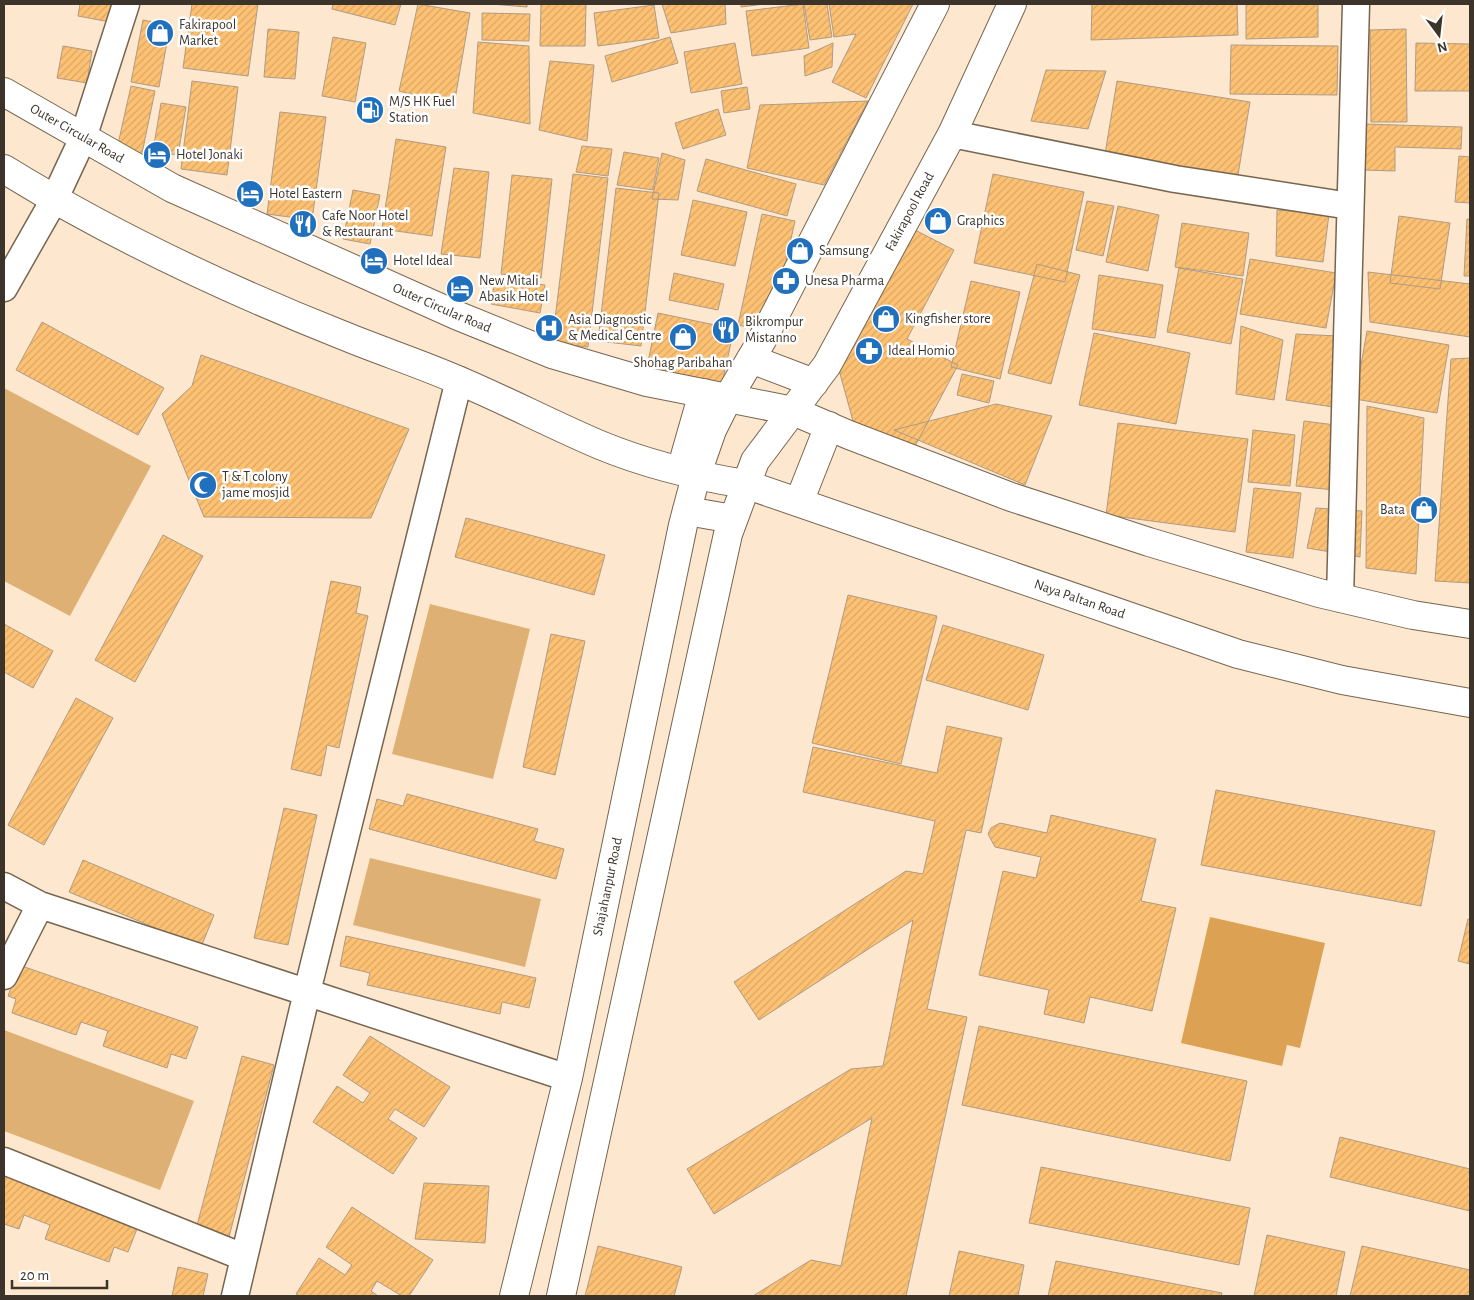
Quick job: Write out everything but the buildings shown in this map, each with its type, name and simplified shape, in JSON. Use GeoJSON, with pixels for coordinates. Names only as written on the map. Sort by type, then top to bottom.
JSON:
{"type":"FeatureCollection","features":[{"type":"Feature","properties":{"kind":"main road"},"geometry":{"type":"LineString","coordinates":[[4,169],[54,200],[153,251],[238,291],[341,335],[459,380],[601,445],[688,473],[712,430],[716,394],[751,358],[935,4]]}},
{"type":"Feature","properties":{"kind":"main road","name":"Fakirapool Road"},"geometry":{"type":"LineString","coordinates":[[745,484],[755,461],[832,357],[952,134],[1012,4]]}},
{"type":"Feature","properties":{"kind":"main road","name":"Outer Circular Road"},"geometry":{"type":"LineString","coordinates":[[4,92],[172,188],[465,319],[552,354],[596,369],[793,411]]}},
{"type":"Feature","properties":{"kind":"main road"},"geometry":{"type":"LineString","coordinates":[[751,358],[814,383]]}},
{"type":"Feature","properties":{"kind":"main road"},"geometry":{"type":"LineString","coordinates":[[793,411],[1011,497],[1159,545],[1340,598],[1413,615],[1470,624]]}},
{"type":"Feature","properties":{"kind":"main road"},"geometry":{"type":"LineString","coordinates":[[799,502],[829,426]]}},
{"type":"Feature","properties":{"kind":"main road","name":"Naya Paltan Road"},"geometry":{"type":"LineString","coordinates":[[688,473],[745,484],[1238,654],[1342,680],[1470,703]]}},
{"type":"Feature","properties":{"kind":"main road","name":"Shajahanpur Road"},"geometry":{"type":"LineString","coordinates":[[514,1296],[568,1078],[687,511],[688,473]]}},
{"type":"Feature","properties":{"kind":"main road"},"geometry":{"type":"LineString","coordinates":[[561,1296],[726,544],[745,484]]}},
{"type":"Feature","properties":{"kind":"main road"},"geometry":{"type":"LineString","coordinates":[[687,511],[733,519]]}},
{"type":"Feature","properties":{"kind":"street"},"geometry":{"type":"LineString","coordinates":[[4,288],[54,200],[83,138],[126,4]]}},
{"type":"Feature","properties":{"kind":"street"},"geometry":{"type":"LineString","coordinates":[[1340,598],[1356,4]]}},
{"type":"Feature","properties":{"kind":"street"},"geometry":{"type":"LineString","coordinates":[[952,134],[1176,179],[1350,206]]}},
{"type":"Feature","properties":{"kind":"street"},"geometry":{"type":"LineString","coordinates":[[234,1296],[307,992],[459,380]]}},
{"type":"Feature","properties":{"kind":"street"},"geometry":{"type":"LineString","coordinates":[[4,886],[40,905],[568,1078]]}},
{"type":"Feature","properties":{"kind":"street"},"geometry":{"type":"LineString","coordinates":[[4,976],[40,905]]}},
{"type":"Feature","properties":{"kind":"street"},"geometry":{"type":"LineString","coordinates":[[4,1161],[243,1257]]}},
{"type":"Feature","properties":{"kind":"shaded area"},"geometry":{"type":"Polygon","coordinates":[[[4,388],[151,466],[70,616],[4,581],[4,388]]]}},
{"type":"Feature","properties":{"kind":"shaded area"},"geometry":{"type":"Polygon","coordinates":[[[430,604],[530,629],[493,779],[392,754],[430,604]]]}},
{"type":"Feature","properties":{"kind":"shaded area"},"geometry":{"type":"Polygon","coordinates":[[[370,858],[541,899],[525,967],[353,925],[370,858]]]}},
{"type":"Feature","properties":{"kind":"shaded area"},"geometry":{"type":"Polygon","coordinates":[[[1210,917],[1325,943],[1300,1048],[1287,1045],[1282,1066],[1181,1043],[1210,917]]]}},
{"type":"Feature","properties":{"kind":"shaded area"},"geometry":{"type":"Polygon","coordinates":[[[4,1030],[194,1101],[160,1190],[4,1131],[4,1030]]]}},
{"type":"Feature","properties":{"kind":"place","name":"Fakirapool Market"},"geometry":{"type":"Point","coordinates":[160,33]}},
{"type":"Feature","properties":{"kind":"place","name":"M/S HK Fuel Station"},"geometry":{"type":"Point","coordinates":[370,110]}},
{"type":"Feature","properties":{"kind":"place","name":"Hotel Jonaki"},"geometry":{"type":"Point","coordinates":[157,155]}},
{"type":"Feature","properties":{"kind":"place","name":"Hotel Eastern"},"geometry":{"type":"Point","coordinates":[250,194]}},
{"type":"Feature","properties":{"kind":"place","name":"Graphics"},"geometry":{"type":"Point","coordinates":[938,221]}},
{"type":"Feature","properties":{"kind":"place","name":"Cafe Noor Hotel & Restaurant"},"geometry":{"type":"Point","coordinates":[303,224]}},
{"type":"Feature","properties":{"kind":"place","name":"Samsung"},"geometry":{"type":"Point","coordinates":[800,251]}},
{"type":"Feature","properties":{"kind":"place","name":"Hotel Ideal"},"geometry":{"type":"Point","coordinates":[374,261]}},
{"type":"Feature","properties":{"kind":"place","name":"Unesa Pharma"},"geometry":{"type":"Point","coordinates":[786,281]}},
{"type":"Feature","properties":{"kind":"place","name":"New Mitali Abasik Hotel"},"geometry":{"type":"Point","coordinates":[460,289]}},
{"type":"Feature","properties":{"kind":"place","name":"Kingfisher store"},"geometry":{"type":"Point","coordinates":[886,319]}},
{"type":"Feature","properties":{"kind":"place","name":"Asia Diagnostic & Medical Centre"},"geometry":{"type":"Point","coordinates":[549,328]}},
{"type":"Feature","properties":{"kind":"place","name":"Bikrompur Mistanno"},"geometry":{"type":"Point","coordinates":[726,330]}},
{"type":"Feature","properties":{"kind":"place","name":"Shohag Paribahan"},"geometry":{"type":"Point","coordinates":[683,337]}},
{"type":"Feature","properties":{"kind":"place","name":"Ideal Homio"},"geometry":{"type":"Point","coordinates":[869,351]}},
{"type":"Feature","properties":{"kind":"place","name":"T & T colony jame mosjid"},"geometry":{"type":"Point","coordinates":[203,485]}},
{"type":"Feature","properties":{"kind":"place","name":"Bata"},"geometry":{"type":"Point","coordinates":[1424,510]}}]}
